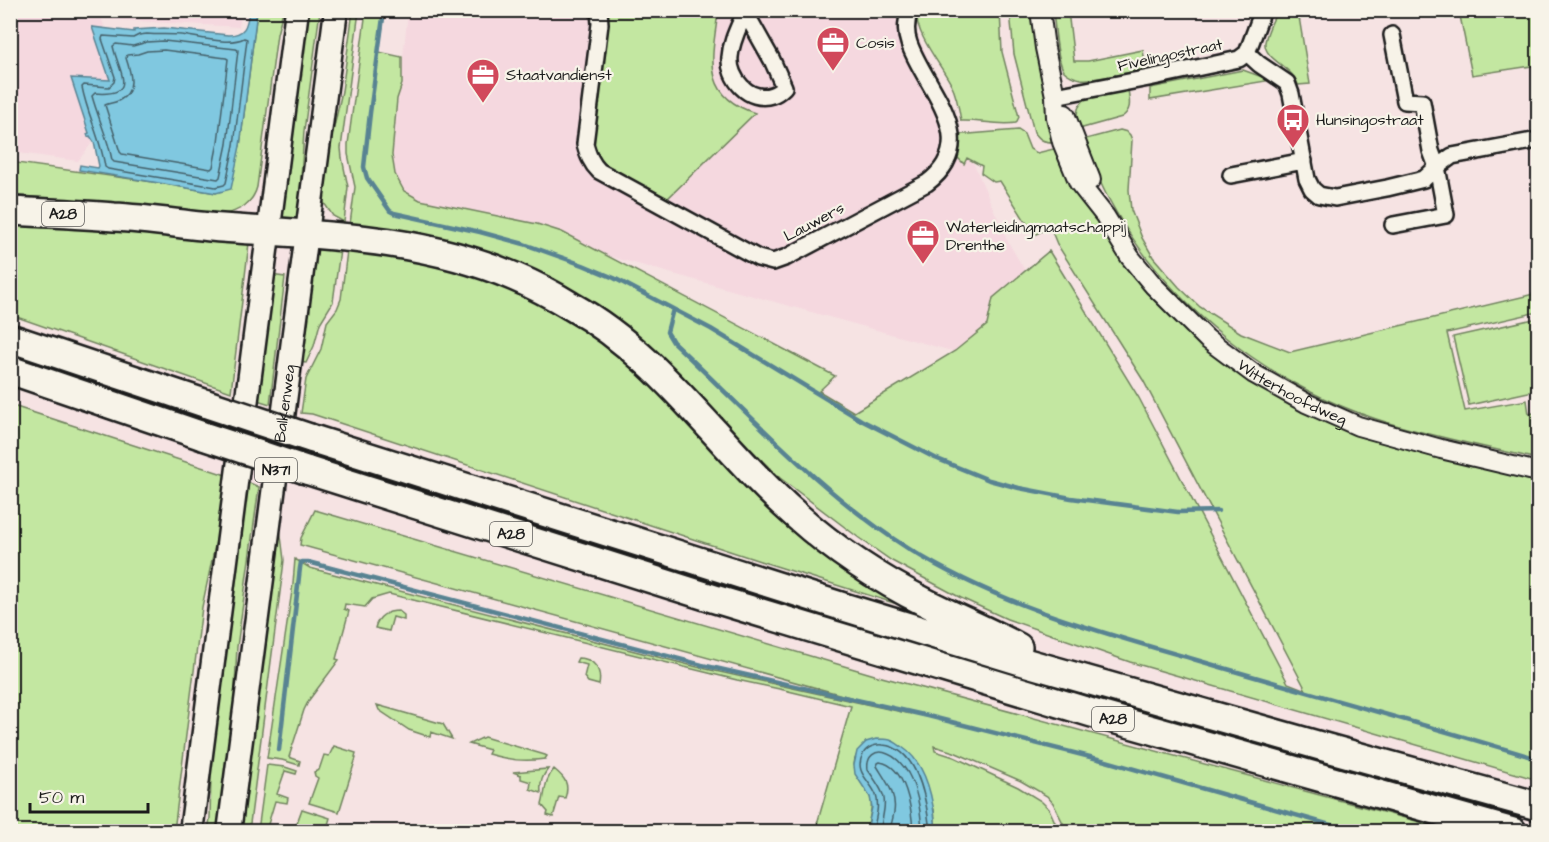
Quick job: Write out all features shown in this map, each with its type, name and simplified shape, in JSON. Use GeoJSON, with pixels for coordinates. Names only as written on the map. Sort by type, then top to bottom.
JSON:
{"type":"FeatureCollection","features":[{"type":"Feature","properties":{"kind":"highway","name":"A28"},"geometry":{"type":"LineString","coordinates":[[10,211],[307,233],[399,244],[442,253],[513,276],[573,306],[636,351],[659,372],[768,490],[824,538],[853,559],[923,601],[994,634],[1062,672]]}},
{"type":"Feature","properties":{"kind":"highway","name":"A28"},"geometry":{"type":"LineString","coordinates":[[10,338],[310,438],[847,608],[1313,744],[1539,806]]}},
{"type":"Feature","properties":{"kind":"highway","name":"A28"},"geometry":{"type":"LineString","coordinates":[[10,370],[306,470],[715,599],[1092,713],[1513,831]]}},
{"type":"Feature","properties":{"kind":"highway","name":"A28"},"geometry":{"type":"LineString","coordinates":[[10,390],[29,395],[116,406]]}},
{"type":"Feature","properties":{"kind":"main road"},"geometry":{"type":"LineString","coordinates":[[268,231],[297,10]]}},
{"type":"Feature","properties":{"kind":"main road","name":"Balkenweg"},"geometry":{"type":"LineString","coordinates":[[229,831],[336,10]]}},
{"type":"Feature","properties":{"kind":"main road","name":"N371"},"geometry":{"type":"LineString","coordinates":[[191,831],[268,231]]}},
{"type":"Feature","properties":{"kind":"street","name":"Lauwers"},"geometry":{"type":"LineString","coordinates":[[599,10],[600,24],[585,144],[593,165],[598,171],[758,258],[773,262],[788,257],[927,183],[944,166],[952,132],[947,116],[909,43],[906,24],[910,10]]}},
{"type":"Feature","properties":{"kind":"street","name":"Witterhoofdweg"},"geometry":{"type":"LineString","coordinates":[[1040,10],[1054,96],[1067,117],[1105,216],[1130,256],[1154,286],[1207,339],[1254,374],[1306,403],[1358,426],[1441,449],[1539,472]]}},
{"type":"Feature","properties":{"kind":"street","name":"Fivelingostraat"},"geometry":{"type":"LineString","coordinates":[[1054,96],[1239,58],[1247,53],[1263,10]]}},
{"type":"Feature","properties":{"kind":"street"},"geometry":{"type":"LineString","coordinates":[[745,11],[784,87],[772,95],[751,94],[739,86],[731,71],[733,40],[745,11]]}},
{"type":"Feature","properties":{"kind":"street"},"geometry":{"type":"LineString","coordinates":[[1392,35],[1405,101],[1422,102],[1446,215],[1394,225]]}},
{"type":"Feature","properties":{"kind":"street"},"geometry":{"type":"LineString","coordinates":[[1247,53],[1259,64],[1287,82],[1307,179],[1312,189],[1319,195],[1335,198],[1424,179],[1452,156],[1539,140]]}},
{"type":"Feature","properties":{"kind":"street"},"geometry":{"type":"LineString","coordinates":[[1231,175],[1304,162]]}},
{"type":"Feature","properties":{"kind":"shaded area"},"geometry":{"type":"Polygon","coordinates":[[[11,11],[242,11],[239,27],[102,19],[125,100],[78,161],[11,152],[11,11]]]}},
{"type":"Feature","properties":{"kind":"shaded area"},"geometry":{"type":"Polygon","coordinates":[[[408,11],[924,11],[913,24],[1007,240],[1096,391],[388,195],[408,11]]]}},
{"type":"Feature","properties":{"kind":"green space"},"geometry":{"type":"Polygon","coordinates":[[[257,11],[283,11],[277,34],[257,187],[245,206],[223,214],[11,195],[10,162],[216,193],[240,146],[257,11]]]}},
{"type":"Feature","properties":{"kind":"green space"},"geometry":{"type":"Polygon","coordinates":[[[306,11],[320,11],[304,131],[298,225],[279,222],[306,11]]]}},
{"type":"Feature","properties":{"kind":"green space"},"geometry":{"type":"Polygon","coordinates":[[[353,11],[359,11],[341,148],[348,187],[344,222],[333,216],[322,200],[329,150],[342,91],[353,11]]]}},
{"type":"Feature","properties":{"kind":"green space"},"geometry":{"type":"Polygon","coordinates":[[[366,11],[385,11],[379,52],[402,57],[402,84],[397,99],[392,155],[395,174],[404,191],[420,200],[537,224],[562,232],[835,376],[819,391],[854,412],[955,351],[987,325],[993,298],[1049,251],[1139,398],[1288,683],[1306,690],[1143,380],[1057,244],[1050,227],[1034,235],[1000,181],[994,182],[981,173],[982,166],[967,158],[964,164],[957,157],[959,137],[962,134],[1018,130],[1024,134],[1030,149],[1037,153],[1062,147],[1104,230],[1122,261],[1143,289],[1181,327],[1223,360],[1270,392],[1538,480],[1538,780],[1130,662],[1007,619],[961,598],[892,561],[780,478],[664,364],[572,292],[520,264],[448,240],[350,224],[355,187],[348,144],[366,11]]]}},
{"type":"Feature","properties":{"kind":"green space"},"geometry":{"type":"Polygon","coordinates":[[[607,11],[729,11],[728,14],[718,13],[713,59],[714,73],[718,85],[726,96],[738,106],[755,113],[667,199],[603,163],[595,151],[593,142],[608,27],[607,11]]]}},
{"type":"Feature","properties":{"kind":"green space"},"geometry":{"type":"Polygon","coordinates":[[[917,11],[1000,11],[1002,52],[1019,117],[1016,123],[961,121],[953,89],[919,28],[917,11]]]}},
{"type":"Feature","properties":{"kind":"green space"},"geometry":{"type":"Polygon","coordinates":[[[1010,11],[1034,11],[1050,107],[1053,142],[1042,140],[1034,132],[1014,54],[1010,11]]]}},
{"type":"Feature","properties":{"kind":"green space"},"geometry":{"type":"Polygon","coordinates":[[[1053,11],[1068,11],[1074,61],[1088,61],[1143,50],[1146,69],[1104,78],[1079,79],[1068,74],[1061,66],[1059,59],[1053,11]]]}},
{"type":"Feature","properties":{"kind":"green space"},"geometry":{"type":"Polygon","coordinates":[[[1277,11],[1298,11],[1310,84],[1298,85],[1291,73],[1269,54],[1266,48],[1267,34],[1277,11]]]}},
{"type":"Feature","properties":{"kind":"green space"},"geometry":{"type":"Polygon","coordinates":[[[1459,11],[1538,11],[1538,65],[1472,75],[1459,11]]]}},
{"type":"Feature","properties":{"kind":"green space"},"geometry":{"type":"Polygon","coordinates":[[[1243,70],[1265,78],[1266,81],[1150,100],[1150,88],[1243,70]]]}},
{"type":"Feature","properties":{"kind":"green space"},"geometry":{"type":"Polygon","coordinates":[[[1128,88],[1129,107],[1122,117],[1079,129],[1077,112],[1083,101],[1128,88]]]}},
{"type":"Feature","properties":{"kind":"green space"},"geometry":{"type":"Polygon","coordinates":[[[1120,130],[1127,132],[1132,140],[1129,190],[1131,210],[1142,238],[1153,257],[1200,307],[1241,333],[1290,352],[1538,293],[1538,312],[1447,333],[1465,411],[1527,400],[1529,414],[1538,412],[1538,459],[1410,429],[1348,409],[1305,389],[1264,365],[1226,338],[1190,306],[1158,272],[1130,234],[1106,194],[1082,140],[1120,130]]]}},
{"type":"Feature","properties":{"kind":"green space"},"geometry":{"type":"Polygon","coordinates":[[[10,221],[249,243],[231,392],[11,315],[10,221]]]}},
{"type":"Feature","properties":{"kind":"green space"},"geometry":{"type":"Polygon","coordinates":[[[314,247],[340,250],[333,302],[320,323],[314,346],[306,363],[299,362],[314,247]]]}},
{"type":"Feature","properties":{"kind":"green space"},"geometry":{"type":"Polygon","coordinates":[[[347,251],[417,260],[472,274],[544,303],[615,348],[751,479],[948,620],[763,562],[312,414],[301,413],[306,379],[321,349],[327,322],[341,299],[347,251]]]}},
{"type":"Feature","properties":{"kind":"green space"},"geometry":{"type":"Polygon","coordinates":[[[270,275],[285,277],[270,404],[257,400],[270,275]]]}},
{"type":"Feature","properties":{"kind":"green space"},"geometry":{"type":"Polygon","coordinates":[[[1538,318],[1538,390],[1469,405],[1453,337],[1538,318]]]}},
{"type":"Feature","properties":{"kind":"green space"},"geometry":{"type":"Polygon","coordinates":[[[10,405],[226,475],[219,527],[202,607],[174,831],[11,831],[10,405]]]}},
{"type":"Feature","properties":{"kind":"green space"},"geometry":{"type":"Polygon","coordinates":[[[245,481],[259,487],[237,647],[233,724],[220,831],[208,832],[212,729],[245,481]]]}},
{"type":"Feature","properties":{"kind":"green space"},"geometry":{"type":"Polygon","coordinates":[[[315,510],[878,676],[1453,831],[1067,831],[1047,796],[1021,781],[954,752],[934,746],[935,751],[954,757],[1018,787],[1041,801],[1049,809],[1059,831],[936,831],[934,809],[866,742],[857,754],[854,764],[871,799],[867,831],[815,831],[851,706],[389,594],[372,599],[365,607],[345,604],[344,609],[349,611],[336,659],[339,660],[309,700],[289,757],[300,761],[299,765],[267,758],[295,559],[310,568],[697,667],[911,714],[300,545],[301,538],[315,510]]]}},
{"type":"Feature","properties":{"kind":"green space"},"geometry":{"type":"Polygon","coordinates":[[[280,528],[284,560],[249,831],[238,832],[280,528]]]}},
{"type":"Feature","properties":{"kind":"green space"},"geometry":{"type":"Polygon","coordinates":[[[399,611],[404,615],[404,620],[393,617],[389,631],[375,628],[378,620],[384,615],[399,611]]]}},
{"type":"Feature","properties":{"kind":"green space"},"geometry":{"type":"Polygon","coordinates":[[[578,658],[588,660],[596,666],[599,685],[588,682],[584,677],[587,665],[576,662],[578,658]]]}},
{"type":"Feature","properties":{"kind":"green space"},"geometry":{"type":"Polygon","coordinates":[[[377,705],[443,724],[452,739],[431,732],[430,737],[409,730],[379,710],[377,705]]]}},
{"type":"Feature","properties":{"kind":"green space"},"geometry":{"type":"Polygon","coordinates":[[[484,737],[547,756],[545,759],[537,760],[509,759],[488,754],[490,750],[469,744],[484,737]]]}},
{"type":"Feature","properties":{"kind":"green space"},"geometry":{"type":"Polygon","coordinates":[[[334,746],[356,753],[339,812],[309,803],[318,778],[314,772],[319,770],[324,755],[329,756],[334,746]]]}},
{"type":"Feature","properties":{"kind":"green space"},"geometry":{"type":"Polygon","coordinates":[[[267,765],[297,771],[296,774],[285,771],[277,794],[288,798],[287,803],[275,801],[266,831],[258,831],[267,765]]]}},
{"type":"Feature","properties":{"kind":"green space"},"geometry":{"type":"Polygon","coordinates":[[[548,769],[542,780],[541,793],[530,789],[531,782],[521,779],[521,775],[513,772],[548,769]]]}},
{"type":"Feature","properties":{"kind":"green space"},"geometry":{"type":"Polygon","coordinates":[[[554,769],[564,778],[567,789],[565,798],[559,797],[553,817],[547,815],[548,812],[542,805],[547,782],[554,769]]]}},
{"type":"Feature","properties":{"kind":"green space"},"geometry":{"type":"Polygon","coordinates":[[[302,809],[330,818],[327,828],[330,831],[294,831],[302,809]]]}},
{"type":"Feature","properties":{"kind":"water"},"geometry":{"type":"Polygon","coordinates":[[[249,11],[257,11],[240,146],[231,189],[216,193],[79,170],[80,165],[98,168],[99,166],[94,142],[90,136],[88,137],[89,133],[71,78],[110,80],[92,27],[134,32],[134,30],[164,28],[234,35],[244,29],[249,11]]]}},
{"type":"Feature","properties":{"kind":"water"},"geometry":{"type":"Polygon","coordinates":[[[876,739],[895,742],[911,754],[918,763],[928,785],[936,831],[867,831],[872,807],[870,797],[855,774],[854,765],[857,751],[866,742],[876,739]]]}},
{"type":"Feature","properties":{"kind":"waterway"},"geometry":{"type":"LineString","coordinates":[[384,10],[364,167],[367,178],[390,211],[524,244],[614,278],[711,329],[861,420],[935,458],[989,480],[1071,498],[1178,512],[1218,511]]}},
{"type":"Feature","properties":{"kind":"waterway"},"geometry":{"type":"LineString","coordinates":[[673,309],[667,332],[673,342],[786,451],[815,478],[876,527],[942,568],[1012,601],[1084,626],[1538,759]]}},
{"type":"Feature","properties":{"kind":"waterway"},"geometry":{"type":"LineString","coordinates":[[279,750],[300,568],[301,562],[308,562],[702,665],[928,716],[1106,761],[1355,832]]}},
{"type":"Feature","properties":{"kind":"place","name":"Cosis"},"geometry":{"type":"Point","coordinates":[833,72]}},
{"type":"Feature","properties":{"kind":"place","name":"Staatvandienst"},"geometry":{"type":"Point","coordinates":[483,104]}},
{"type":"Feature","properties":{"kind":"place","name":"Hunsingostraat"},"geometry":{"type":"Point","coordinates":[1293,149]}},
{"type":"Feature","properties":{"kind":"place","name":"Waterleidingmaatschappij Drenthe"},"geometry":{"type":"Point","coordinates":[923,265]}}]}
